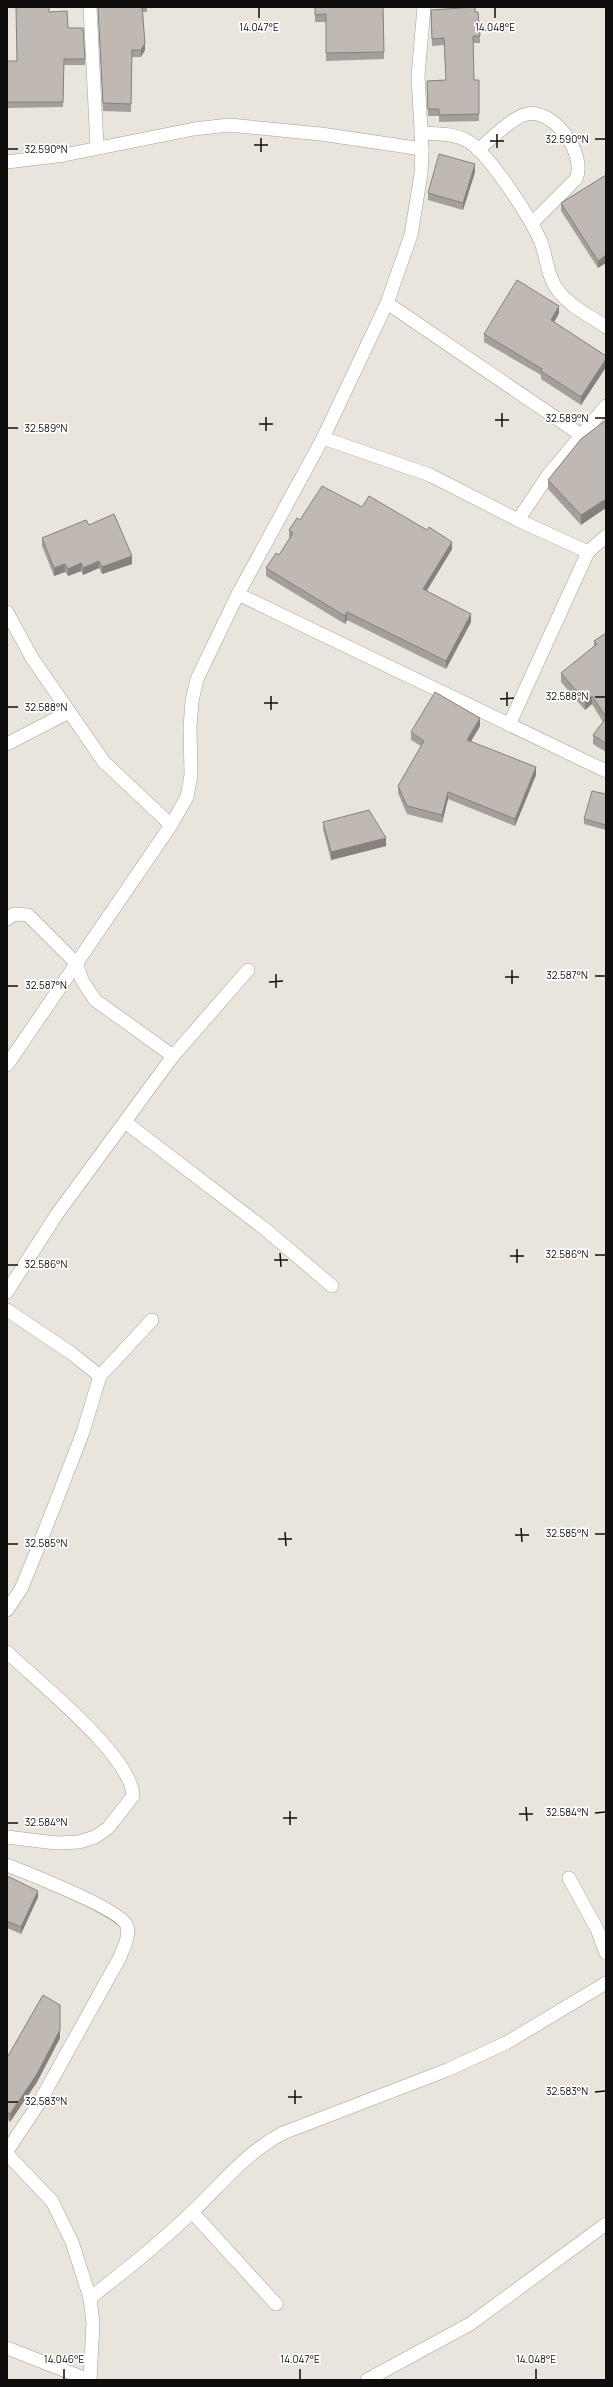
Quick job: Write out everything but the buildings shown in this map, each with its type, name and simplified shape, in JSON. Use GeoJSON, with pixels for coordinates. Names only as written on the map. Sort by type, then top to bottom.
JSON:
{"type":"FeatureCollection","features":[{"type":"Feature","properties":{"kind":"street"},"geometry":{"type":"LineString","coordinates":[[90,7],[97,147]]}},
{"type":"Feature","properties":{"kind":"street"},"geometry":{"type":"LineString","coordinates":[[7,1065],[171,825],[187,797],[191,775],[190,727],[192,701],[198,678],[238,594],[323,438],[387,303],[411,235],[421,174],[422,149],[418,76],[424,7]]}},
{"type":"Feature","properties":{"kind":"street"},"geometry":{"type":"LineString","coordinates":[[478,150],[525,114],[539,114],[546,116],[556,124],[576,154],[580,166],[579,173],[576,179],[532,222]]}},
{"type":"Feature","properties":{"kind":"street"},"geometry":{"type":"LineString","coordinates":[[7,162],[57,156],[194,129],[229,125],[321,134],[422,149]]}},
{"type":"Feature","properties":{"kind":"street"},"geometry":{"type":"LineString","coordinates":[[421,133],[458,136],[468,141],[478,150],[512,191],[532,222],[544,250],[553,283],[559,293],[570,304],[606,327]]}},
{"type":"Feature","properties":{"kind":"street"},"geometry":{"type":"LineString","coordinates":[[387,303],[581,435]]}},
{"type":"Feature","properties":{"kind":"street"},"geometry":{"type":"LineString","coordinates":[[518,520],[549,474],[606,406]]}},
{"type":"Feature","properties":{"kind":"street"},"geometry":{"type":"LineString","coordinates":[[323,438],[430,475],[518,520],[588,552]]}},
{"type":"Feature","properties":{"kind":"street"},"geometry":{"type":"LineString","coordinates":[[509,725],[588,552],[606,536]]}},
{"type":"Feature","properties":{"kind":"street"},"geometry":{"type":"LineString","coordinates":[[238,594],[606,771]]}},
{"type":"Feature","properties":{"kind":"street"},"geometry":{"type":"LineString","coordinates":[[7,612],[32,658],[104,762],[171,825]]}},
{"type":"Feature","properties":{"kind":"street"},"geometry":{"type":"LineString","coordinates":[[7,744],[69,712]]}},
{"type":"Feature","properties":{"kind":"street"},"geometry":{"type":"LineString","coordinates":[[7,919],[14,914],[28,915],[76,963],[82,980],[95,1000],[173,1056]]}},
{"type":"Feature","properties":{"kind":"street"},"geometry":{"type":"LineString","coordinates":[[7,1292],[57,1214],[173,1056],[248,970]]}},
{"type":"Feature","properties":{"kind":"street"},"geometry":{"type":"LineString","coordinates":[[125,1122],[265,1229],[332,1286]]}},
{"type":"Feature","properties":{"kind":"street"},"geometry":{"type":"LineString","coordinates":[[7,1310],[71,1353],[100,1376]]}},
{"type":"Feature","properties":{"kind":"street"},"geometry":{"type":"LineString","coordinates":[[7,1610],[21,1589],[38,1548],[83,1432],[100,1376],[152,1320]]}},
{"type":"Feature","properties":{"kind":"street"},"geometry":{"type":"LineString","coordinates":[[7,1652],[102,1742],[127,1774],[133,1796],[108,1828],[95,1837],[79,1842],[56,1843],[7,1836]]}},
{"type":"Feature","properties":{"kind":"street"},"geometry":{"type":"LineString","coordinates":[[7,1865],[94,1902],[123,1919],[127,1927],[127,1938],[118,1959],[39,2103],[7,2152],[52,2201],[72,2242],[90,2298],[93,2324],[89,2380],[7,2348]]}},
{"type":"Feature","properties":{"kind":"street"},"geometry":{"type":"LineString","coordinates":[[569,1878],[597,1929],[606,1953]]}},
{"type":"Feature","properties":{"kind":"street"},"geometry":{"type":"LineString","coordinates":[[90,2298],[145,2255],[192,2212],[243,2160],[266,2142],[283,2133],[447,2070],[506,2044],[606,1983]]}},
{"type":"Feature","properties":{"kind":"street"},"geometry":{"type":"LineString","coordinates":[[192,2212],[276,2304]]}},
{"type":"Feature","properties":{"kind":"street"},"geometry":{"type":"LineString","coordinates":[[367,2380],[470,2324],[606,2224]]}}]}
